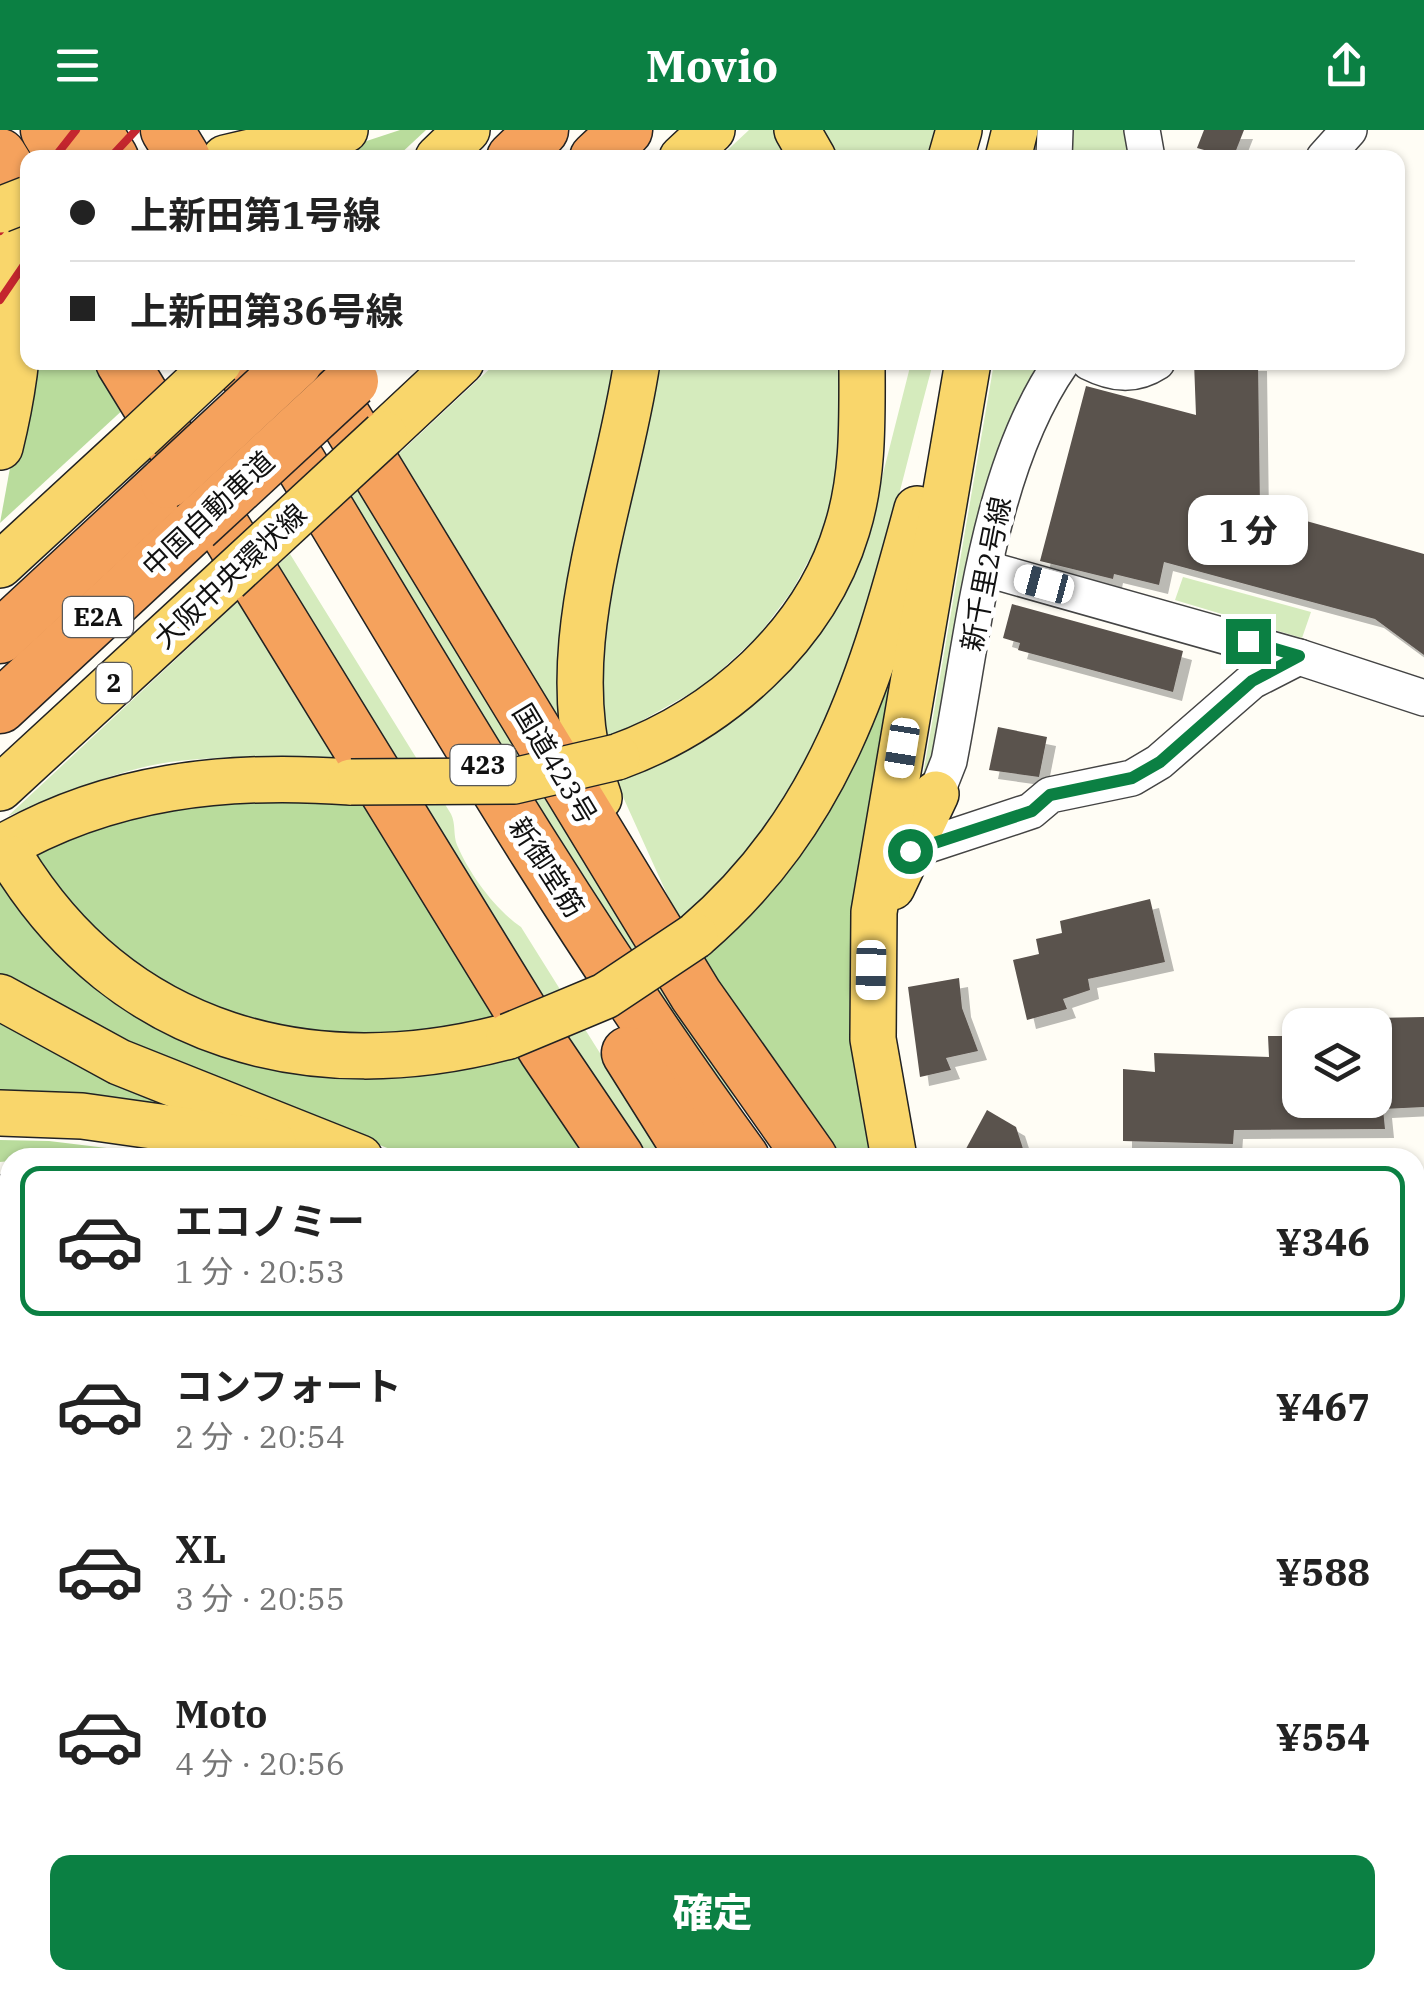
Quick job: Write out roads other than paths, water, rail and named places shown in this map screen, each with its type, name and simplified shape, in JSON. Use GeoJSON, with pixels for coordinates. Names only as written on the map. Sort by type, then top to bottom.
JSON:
{"type":"FeatureCollection","features":[{"type":"Feature","properties":{"kind":"highway"},"geometry":{"type":"LineString","coordinates":[[521,150],[542,130]]}},
{"type":"Feature","properties":{"kind":"highway"},"geometry":{"type":"LineString","coordinates":[[605,150],[626,130]]}},
{"type":"Feature","properties":{"kind":"highway"},"geometry":{"type":"LineString","coordinates":[[0,156],[20,187]]}},
{"type":"Feature","properties":{"kind":"highway"},"geometry":{"type":"LineString","coordinates":[[127,370],[535,1034],[611,1148]]}},
{"type":"Feature","properties":{"kind":"highway","name":"新御堂筋"},"geometry":{"type":"LineString","coordinates":[[197,370],[321,557],[688,1148]]}},
{"type":"Feature","properties":{"kind":"highway","name":"新御堂筋"},"geometry":{"type":"LineString","coordinates":[[244,370],[528,839],[736,1148]]}},
{"type":"Feature","properties":{"kind":"highway","name":"中国自動車道"},"geometry":{"type":"LineString","coordinates":[[0,637],[287,370]]}},
{"type":"Feature","properties":{"kind":"highway","name":"中国自動車道"},"geometry":{"type":"LineString","coordinates":[[0,707],[195,526],[344,370]]}},
{"type":"Feature","properties":{"kind":"highway","name":"国道423号"},"geometry":{"type":"LineString","coordinates":[[346,370],[690,966],[804,1148]]}},
{"type":"Feature","properties":{"kind":"highway"},"geometry":{"type":"LineString","coordinates":[[690,966],[779,1148]]}},
{"type":"Feature","properties":{"kind":"main road"},"geometry":{"type":"LineString","coordinates":[[259,150],[345,130]]}},
{"type":"Feature","properties":{"kind":"main road"},"geometry":{"type":"LineString","coordinates":[[446,150],[467,130]]}},
{"type":"Feature","properties":{"kind":"main road"},"geometry":{"type":"LineString","coordinates":[[691,150],[712,130]]}},
{"type":"Feature","properties":{"kind":"main road"},"geometry":{"type":"LineString","coordinates":[[0,195],[14,235],[19,280],[15,360],[0,448]]}},
{"type":"Feature","properties":{"kind":"main road"},"geometry":{"type":"LineString","coordinates":[[0,565],[210,370]]}},
{"type":"Feature","properties":{"kind":"main road","name":"大阪中央環状線"},"geometry":{"type":"LineString","coordinates":[[0,788],[452,370]]}},
{"type":"Feature","properties":{"kind":"main road"},"geometry":{"type":"LineString","coordinates":[[635,370],[586,605],[582,706],[594,784],[608,823],[690,966]]}},
{"type":"Feature","properties":{"kind":"main road"},"geometry":{"type":"LineString","coordinates":[[846,532],[860,452],[862,370]]}},
{"type":"Feature","properties":{"kind":"main road"},"geometry":{"type":"LineString","coordinates":[[894,370],[846,532],[814,598],[764,662],[689,725],[617,757],[514,781],[247,780],[166,786],[76,811],[6,854],[56,923],[103,968],[172,1014],[216,1032],[296,1051],[346,1055],[423,1052],[509,1036],[690,966],[737,900],[775,856],[813,798],[846,734],[884,631],[956,370]]}},
{"type":"Feature","properties":{"kind":"main road"},"geometry":{"type":"LineString","coordinates":[[892,1148],[875,1069],[872,950],[882,857],[967,370]]}},
{"type":"Feature","properties":{"kind":"main road"},"geometry":{"type":"LineString","coordinates":[[872,950],[893,884],[936,794]]}},
{"type":"Feature","properties":{"kind":"main road"},"geometry":{"type":"LineString","coordinates":[[0,997],[54,1029],[156,1079],[333,1148]]}},
{"type":"Feature","properties":{"kind":"main road"},"geometry":{"type":"LineString","coordinates":[[0,1113],[82,1116],[249,1142],[290,1142],[316,1148]]}},
{"type":"Feature","properties":{"kind":"street"},"geometry":{"type":"LineString","coordinates":[[1331,150],[1349,130]]}},
{"type":"Feature","properties":{"kind":"street","name":"新千里2号線"},"geometry":{"type":"LineString","coordinates":[[936,794],[950,760],[1010,463],[1058,370]]}},
{"type":"Feature","properties":{"kind":"street"},"geometry":{"type":"LineString","coordinates":[[1102,375],[1141,370]]}},
{"type":"Feature","properties":{"kind":"street"},"geometry":{"type":"LineString","coordinates":[[987,569],[1299,656],[1424,698]]}},
{"type":"Feature","properties":{"kind":"street"},"geometry":{"type":"LineString","coordinates":[[910,851],[1032,811],[1050,795],[1132,778],[1160,762],[1252,681],[1299,656]]}},
{"type":"Feature","properties":{"kind":"railway"},"geometry":{"type":"LineString","coordinates":[[60,150],[76,130]]}},
{"type":"Feature","properties":{"kind":"railway"},"geometry":{"type":"LineString","coordinates":[[117,150],[136,130]]}},
{"type":"Feature","properties":{"kind":"railway"},"geometry":{"type":"LineString","coordinates":[[0,231],[20,203]]}},
{"type":"Feature","properties":{"kind":"railway"},"geometry":{"type":"LineString","coordinates":[[0,300],[20,271]]}}]}
